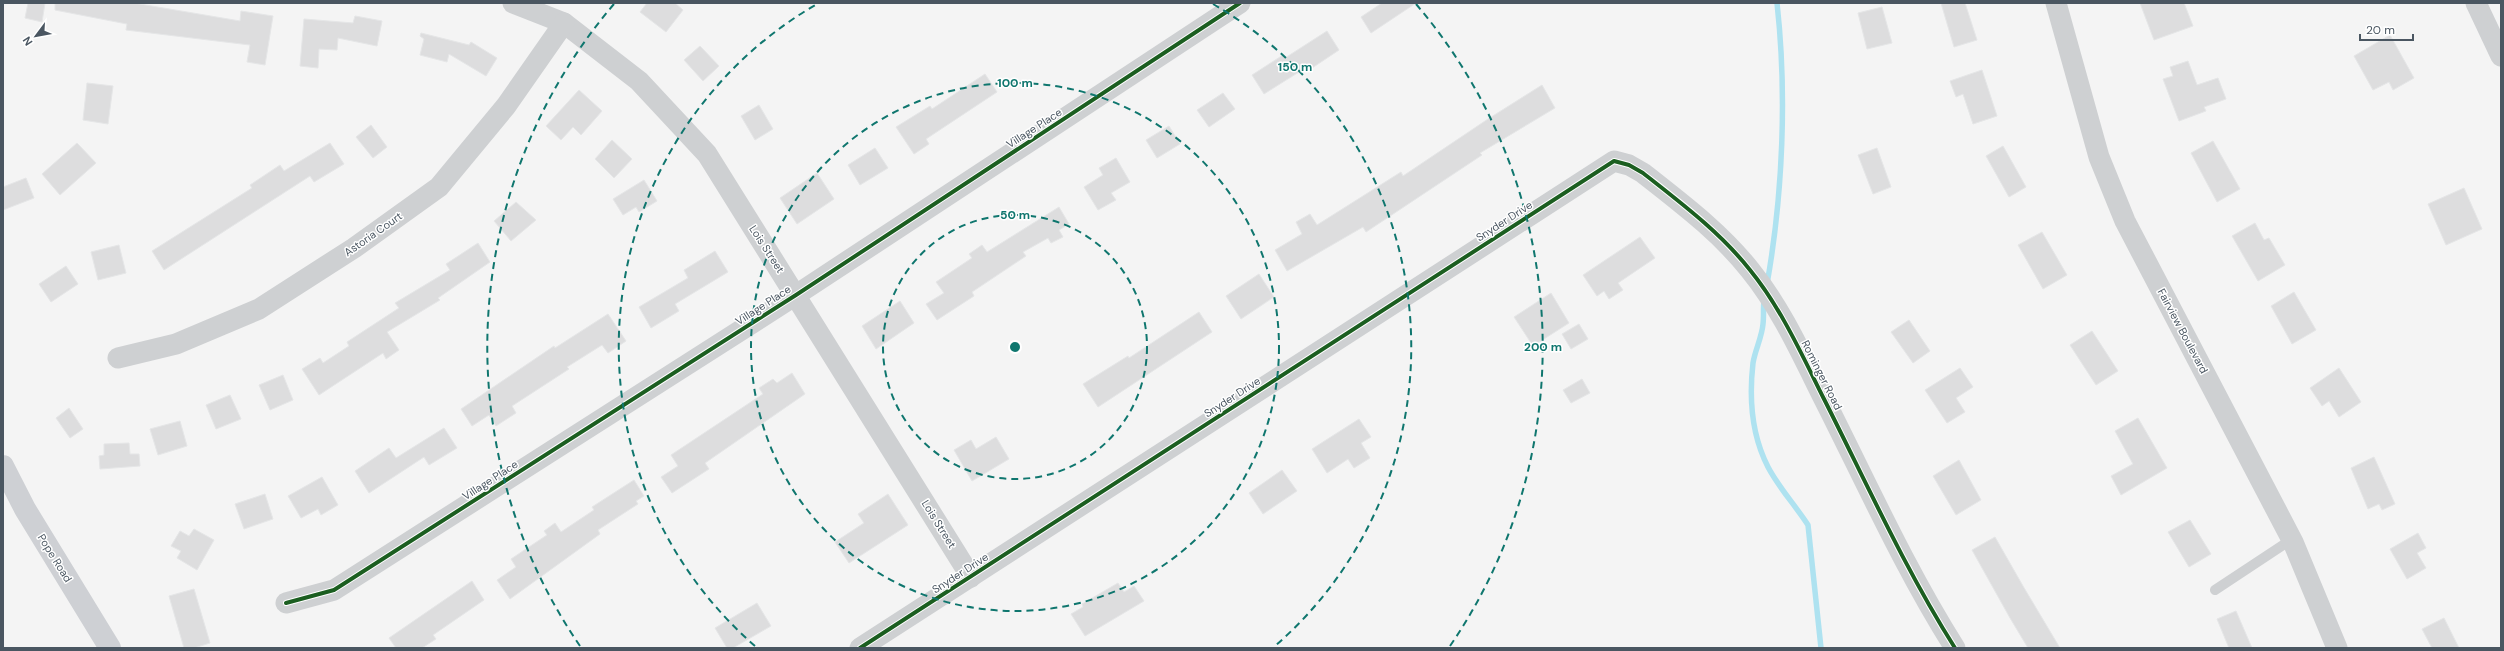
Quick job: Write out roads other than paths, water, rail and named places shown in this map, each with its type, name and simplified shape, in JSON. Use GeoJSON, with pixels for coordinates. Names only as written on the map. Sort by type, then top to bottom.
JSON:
{"type":"FeatureCollection","features":[{"type":"Feature","properties":{"kind":"street","name":"Lois Street"},"geometry":{"type":"LineString","coordinates":[[513,3],[564,23],[639,82],[707,154],[971,577]]}},
{"type":"Feature","properties":{"kind":"street","name":"Village Place"},"geometry":{"type":"LineString","coordinates":[[286,603],[334,590],[796,295],[1240,3]]}},
{"type":"Feature","properties":{"kind":"street","name":"Fairview Boulevard"},"geometry":{"type":"LineString","coordinates":[[2056,3],[2099,157],[2125,221],[2292,539],[2337,648]]}},
{"type":"Feature","properties":{"kind":"street"},"geometry":{"type":"LineString","coordinates":[[2476,3],[2501,56]]}},
{"type":"Feature","properties":{"kind":"street","name":"Astoria Court"},"geometry":{"type":"LineString","coordinates":[[118,358],[176,344],[259,309],[354,248],[440,187],[506,106],[564,23]]}},
{"type":"Feature","properties":{"kind":"street","name":"Snyder Drive"},"geometry":{"type":"LineString","coordinates":[[860,648],[1614,161]]}},
{"type":"Feature","properties":{"kind":"street","name":"Rominger Road"},"geometry":{"type":"LineString","coordinates":[[1614,161],[1629,165],[1643,173],[1718,234],[1750,270],[1770,296],[1916,578],[1955,648]]}},
{"type":"Feature","properties":{"kind":"street","name":"Pope Road"},"geometry":{"type":"LineString","coordinates":[[3,466],[25,509],[110,648]]}},
{"type":"Feature","properties":{"kind":"lane"},"geometry":{"type":"LineString","coordinates":[[2215,590],[2292,539]]}},
{"type":"Feature","properties":{"kind":"waterway"},"geometry":{"type":"LineString","coordinates":[[1767,284],[1777,215],[1782,144],[1782,72],[1777,3]]}},
{"type":"Feature","properties":{"kind":"waterway"},"geometry":{"type":"LineString","coordinates":[[1764,300],[1762,329],[1753,363],[1751,390],[1755,430],[1758,443],[1768,467],[1808,525],[1821,648]]}}]}
